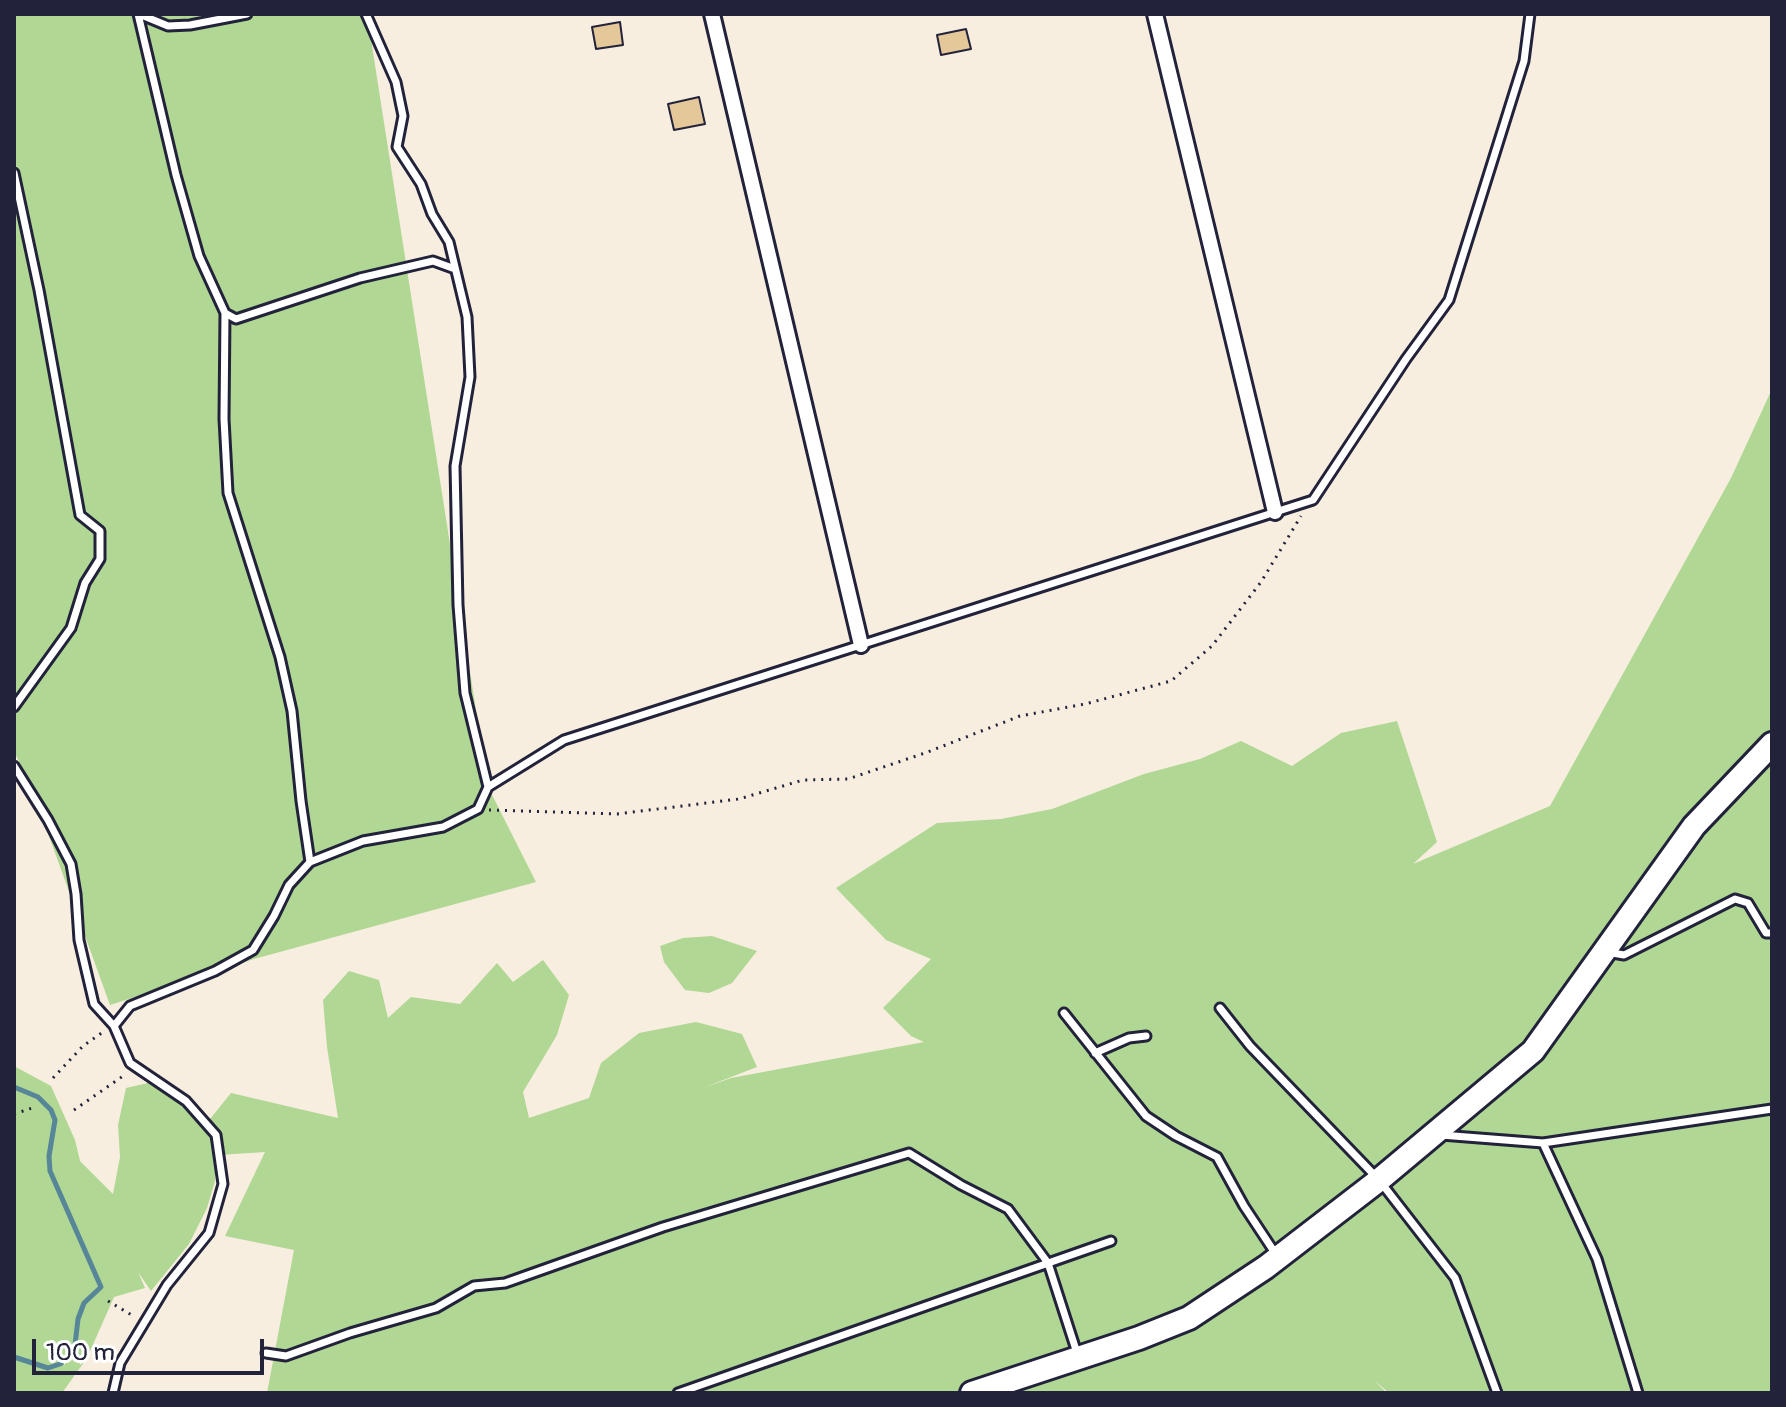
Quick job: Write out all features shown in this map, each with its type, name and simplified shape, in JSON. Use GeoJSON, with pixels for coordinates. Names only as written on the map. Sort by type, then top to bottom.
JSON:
{"type":"FeatureCollection","features":[{"type":"Feature","properties":{"kind":"street"},"geometry":{"type":"LineString","coordinates":[[712,14],[861,645]]}},
{"type":"Feature","properties":{"kind":"street"},"geometry":{"type":"LineString","coordinates":[[1155,14],[1275,512]]}},
{"type":"Feature","properties":{"kind":"street"},"geometry":{"type":"LineString","coordinates":[[972,1393],[1139,1338],[1189,1318],[1279,1258],[1379,1180],[1533,1051],[1694,826],[1772,744]]}},
{"type":"Feature","properties":{"kind":"lane"},"geometry":{"type":"LineString","coordinates":[[138,14],[168,26],[247,14]]}},
{"type":"Feature","properties":{"kind":"lane"},"geometry":{"type":"LineString","coordinates":[[138,14],[176,175],[199,256],[225,313],[224,419],[228,493],[280,657],[292,711],[310,862]]}},
{"type":"Feature","properties":{"kind":"lane"},"geometry":{"type":"LineString","coordinates":[[366,14],[396,82],[403,116],[397,147],[421,184],[432,214],[449,242],[467,317],[470,377],[455,466],[458,605],[465,693],[488,787]]}},
{"type":"Feature","properties":{"kind":"lane"},"geometry":{"type":"LineString","coordinates":[[114,1026],[130,1006],[215,971],[253,950],[289,885],[310,862],[363,841],[443,827],[478,809],[488,787],[564,740],[1313,500],[1449,300],[1524,61],[1530,14]]}},
{"type":"Feature","properties":{"kind":"lane"},"geometry":{"type":"LineString","coordinates":[[14,173],[80,515],[100,531],[100,559],[85,583],[71,628],[14,707]]}},
{"type":"Feature","properties":{"kind":"lane"},"geometry":{"type":"LineString","coordinates":[[225,313],[236,319],[360,278],[433,261],[455,269]]}},
{"type":"Feature","properties":{"kind":"lane"},"geometry":{"type":"LineString","coordinates":[[14,766],[71,864],[79,940],[94,1004],[114,1026],[130,1063],[186,1101],[216,1135],[223,1184],[209,1233],[167,1285],[120,1363],[113,1393]]}},
{"type":"Feature","properties":{"kind":"lane"},"geometry":{"type":"LineString","coordinates":[[1605,951],[1624,955],[1735,899],[1748,903],[1766,933],[1772,933]]}},
{"type":"Feature","properties":{"kind":"lane"},"geometry":{"type":"LineString","coordinates":[[1220,1008],[1250,1046],[1379,1180],[1455,1278],[1497,1393]]}},
{"type":"Feature","properties":{"kind":"lane"},"geometry":{"type":"LineString","coordinates":[[1064,1013],[1146,1116],[1217,1157],[1244,1206],[1279,1258]]}},
{"type":"Feature","properties":{"kind":"lane"},"geometry":{"type":"LineString","coordinates":[[1095,1053],[1129,1038],[1146,1036]]}},
{"type":"Feature","properties":{"kind":"lane"},"geometry":{"type":"LineString","coordinates":[[1434,1135],[1543,1143],[1772,1109]]}},
{"type":"Feature","properties":{"kind":"lane"},"geometry":{"type":"LineString","coordinates":[[1543,1143],[1597,1259],[1638,1393]]}},
{"type":"Feature","properties":{"kind":"lane"},"geometry":{"type":"LineString","coordinates":[[266,1353],[286,1356],[350,1333],[436,1308],[474,1286],[505,1283],[663,1227],[909,1153],[1008,1209],[1048,1263],[1079,1358]]}},
{"type":"Feature","properties":{"kind":"lane"},"geometry":{"type":"LineString","coordinates":[[678,1393],[1111,1241]]}},
{"type":"Feature","properties":{"kind":"path"},"geometry":{"type":"LineString","coordinates":[[478,809],[617,814],[739,799],[803,780],[848,779],[1020,716],[1085,704],[1171,681],[1212,646],[1261,582],[1313,500]]}},
{"type":"Feature","properties":{"kind":"path"},"geometry":{"type":"LineString","coordinates":[[53,1078],[83,1046],[114,1026]]}},
{"type":"Feature","properties":{"kind":"path"},"geometry":{"type":"LineString","coordinates":[[74,1110],[126,1074],[130,1063]]}},
{"type":"Feature","properties":{"kind":"path"},"geometry":{"type":"LineString","coordinates":[[14,1114],[35,1107]]}},
{"type":"Feature","properties":{"kind":"path"},"geometry":{"type":"LineString","coordinates":[[108,1301],[129,1315],[146,1321]]}},
{"type":"Feature","properties":{"kind":"green space"},"geometry":{"type":"Polygon","coordinates":[[[14,14],[367,14],[488,787],[536,882],[254,959],[110,1005],[32,789],[14,751],[14,14]]]}},
{"type":"Feature","properties":{"kind":"green space"},"geometry":{"type":"Polygon","coordinates":[[[1772,389],[1772,1393],[1389,1393],[1374,1380],[1387,1393],[267,1393],[294,1250],[225,1236],[265,1152],[219,1155],[215,1147],[215,1181],[207,1208],[189,1244],[151,1291],[138,1272],[145,1288],[114,1297],[87,1358],[62,1393],[14,1393],[14,1066],[51,1086],[75,1140],[80,1161],[113,1194],[120,1157],[118,1125],[126,1088],[157,1081],[212,1132],[210,1119],[231,1093],[338,1118],[323,1000],[349,971],[379,980],[388,1018],[411,997],[460,1004],[497,963],[513,982],[543,960],[569,995],[557,1035],[523,1092],[529,1118],[589,1098],[601,1063],[639,1033],[696,1022],[742,1034],[757,1067],[700,1089],[731,1078],[924,1042],[911,1036],[883,1008],[931,959],[886,940],[836,888],[937,823],[1001,819],[1052,809],[1144,774],[1200,759],[1241,741],[1292,766],[1341,733],[1397,721],[1437,842],[1413,864],[1550,806],[1731,478],[1772,389]]]}},
{"type":"Feature","properties":{"kind":"green space"},"geometry":{"type":"Polygon","coordinates":[[[712,936],[757,951],[732,983],[709,993],[685,990],[664,962],[660,946],[683,938],[712,936]]]}},
{"type":"Feature","properties":{"kind":"building"},"geometry":{"type":"Polygon","coordinates":[[[620,22],[623,45],[596,49],[592,27],[620,22]]]}},
{"type":"Feature","properties":{"kind":"building"},"geometry":{"type":"Polygon","coordinates":[[[966,29],[971,49],[941,55],[937,35],[966,29]]]}},
{"type":"Feature","properties":{"kind":"building"},"geometry":{"type":"Polygon","coordinates":[[[699,97],[705,124],[674,130],[668,104],[699,97]]]}},
{"type":"Feature","properties":{"kind":"waterway"},"geometry":{"type":"LineString","coordinates":[[14,1087],[38,1097],[51,1110],[55,1120],[49,1156],[50,1171],[101,1287],[84,1303],[78,1319],[75,1345],[69,1357],[48,1368],[14,1357]]}}]}
